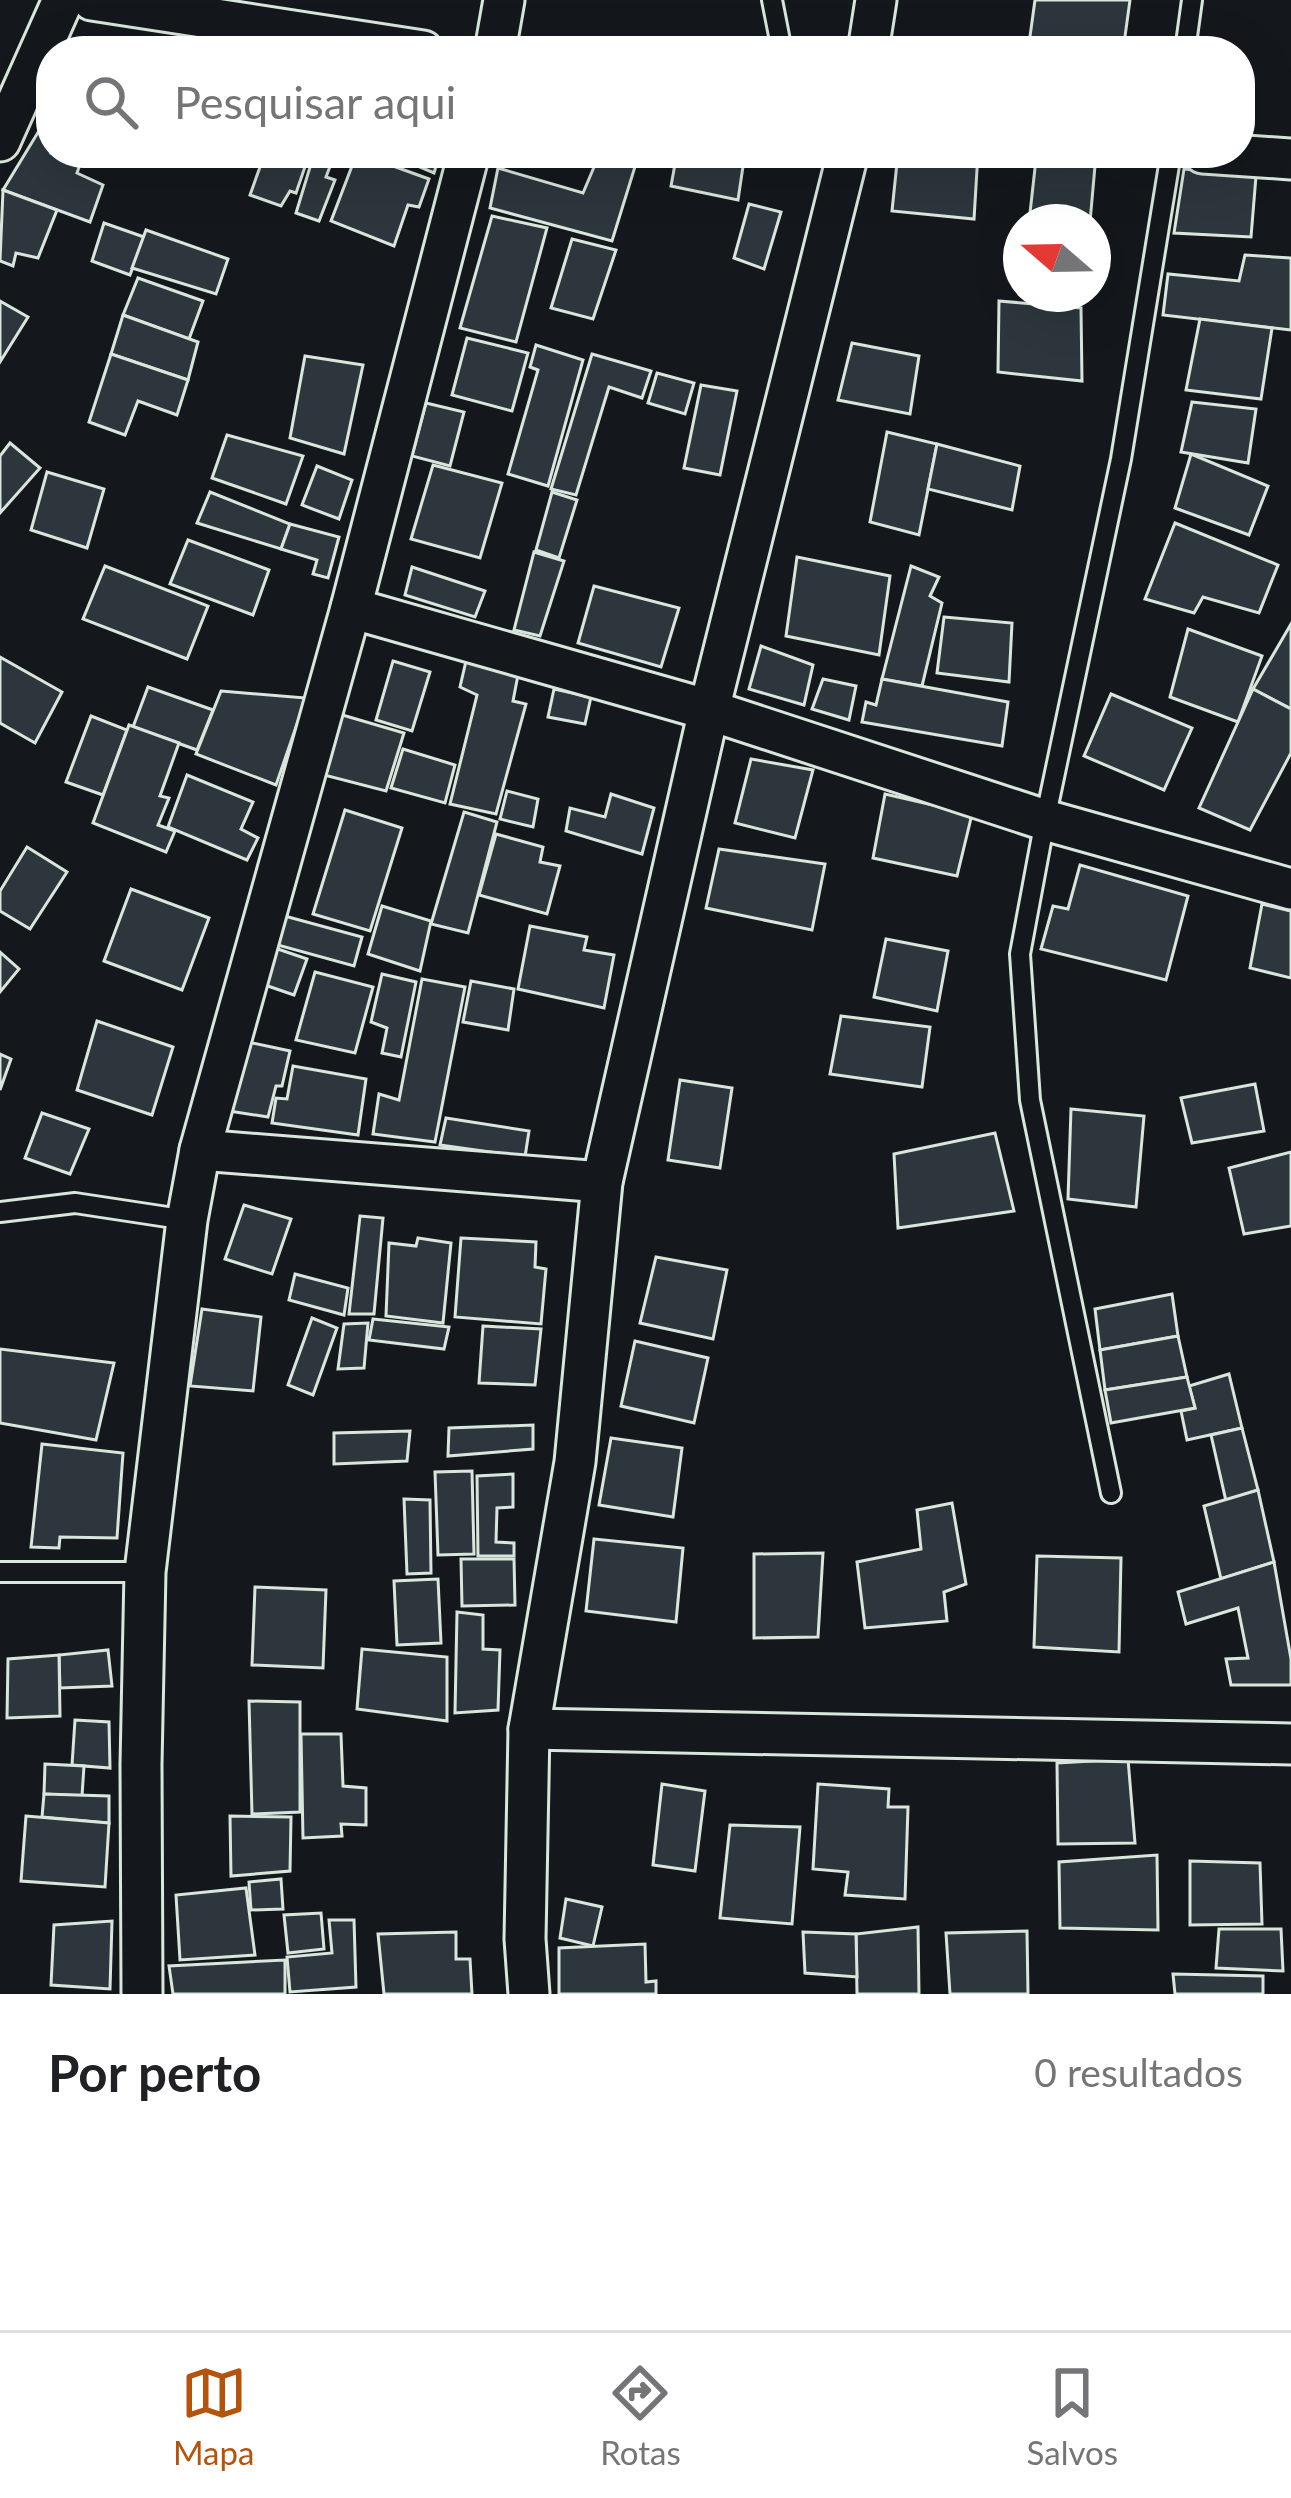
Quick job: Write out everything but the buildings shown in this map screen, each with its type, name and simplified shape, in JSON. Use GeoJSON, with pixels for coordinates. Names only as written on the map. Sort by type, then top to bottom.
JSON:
{"type":"FeatureCollection","features":[{"type":"Feature","properties":{"kind":"street"},"geometry":{"type":"LineString","coordinates":[[47,36],[63,0]]}},
{"type":"Feature","properties":{"kind":"street"},"geometry":{"type":"LineString","coordinates":[[92,0],[326,36]]}},
{"type":"Feature","properties":{"kind":"street"},"geometry":{"type":"LineString","coordinates":[[498,36],[504,0]]}},
{"type":"Feature","properties":{"kind":"street"},"geometry":{"type":"LineString","coordinates":[[870,36],[876,0]]}},
{"type":"Feature","properties":{"kind":"street"},"geometry":{"type":"LineString","coordinates":[[0,141],[36,60]]}},
{"type":"Feature","properties":{"kind":"street"},"geometry":{"type":"LineString","coordinates":[[1255,157],[1291,159]]}},
{"type":"Feature","properties":{"kind":"street"},"geometry":{"type":"LineString","coordinates":[[142,1994],[145,1572],[187,1220],[200,1150],[351,608],[465,168]]}},
{"type":"Feature","properties":{"kind":"street"},"geometry":{"type":"LineString","coordinates":[[529,1994],[525,1939],[529,1729],[575,1462],[602,1182],[709,710],[844,168]]}},
{"type":"Feature","properties":{"kind":"street"},"geometry":{"type":"LineString","coordinates":[[351,608],[709,710],[1045,820],[1291,889]]}},
{"type":"Feature","properties":{"kind":"street"},"geometry":{"type":"LineString","coordinates":[[200,1150],[602,1182]]}},
{"type":"Feature","properties":{"kind":"street"},"geometry":{"type":"LineString","coordinates":[[529,1729],[1291,1744]]}},
{"type":"Feature","properties":{"kind":"lane"},"geometry":{"type":"LineString","coordinates":[[772,0],[779,36]]}},
{"type":"Feature","properties":{"kind":"lane"},"geometry":{"type":"LineString","coordinates":[[1187,36],[1192,0]]}},
{"type":"Feature","properties":{"kind":"lane"},"geometry":{"type":"LineString","coordinates":[[1111,1492],[1030,1100],[1020,954],[1121,458],[1169,168]]}},
{"type":"Feature","properties":{"kind":"lane"},"geometry":{"type":"LineString","coordinates":[[0,1211],[75,1203],[187,1220]]}},
{"type":"Feature","properties":{"kind":"lane"},"geometry":{"type":"LineString","coordinates":[[0,1572],[145,1572]]}}]}
